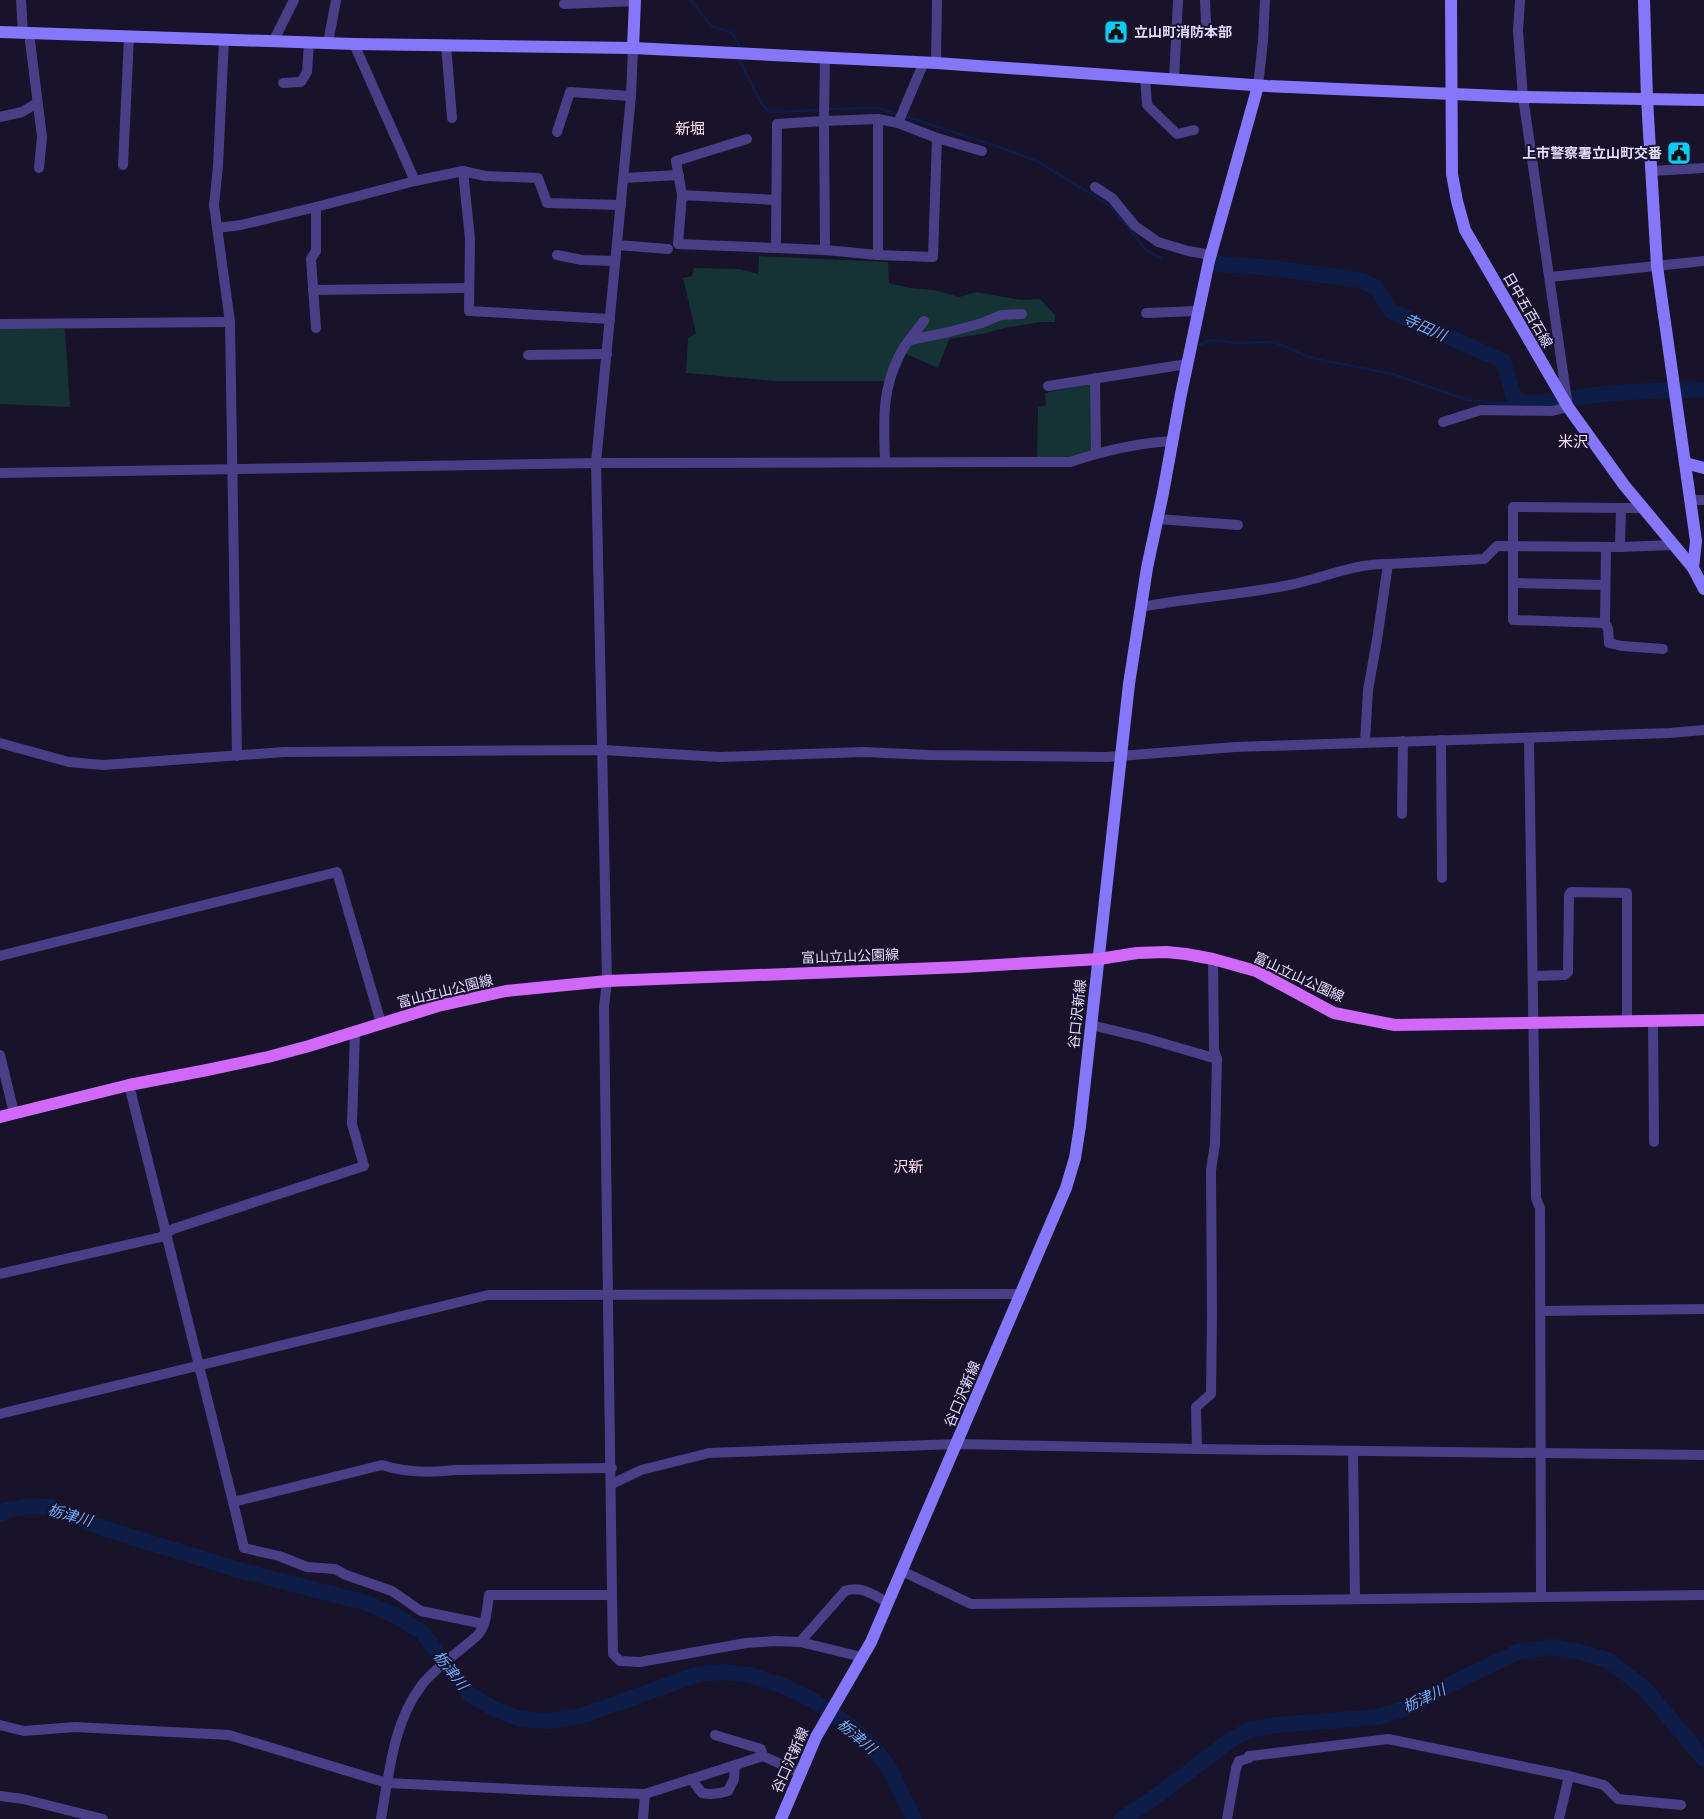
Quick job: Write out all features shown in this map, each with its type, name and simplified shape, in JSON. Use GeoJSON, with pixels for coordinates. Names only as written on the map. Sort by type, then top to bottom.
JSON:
{"type":"FeatureCollection","features":[{"type":"Feature","properties":{"kind":"main road","name":"富山立山公園線"},"geometry":{"type":"LineString","coordinates":[[0,1117],[130,1085],[268,1057],[438,1006],[506,991],[607,980],[962,967],[1166,952],[1213,959],[1256,971],[1334,1013],[1395,1025],[1704,1020]]}},
{"type":"Feature","properties":{"kind":"street"},"geometry":{"type":"LineString","coordinates":[[21,0],[42,137],[39,168]]}},
{"type":"Feature","properties":{"kind":"street"},"geometry":{"type":"LineString","coordinates":[[273,42],[294,0]]}},
{"type":"Feature","properties":{"kind":"street"},"geometry":{"type":"LineString","coordinates":[[328,43],[336,0]]}},
{"type":"Feature","properties":{"kind":"street"},"geometry":{"type":"LineString","coordinates":[[898,123],[930,63],[937,0]]}},
{"type":"Feature","properties":{"kind":"street"},"geometry":{"type":"LineString","coordinates":[[1174,79],[1178,0]]}},
{"type":"Feature","properties":{"kind":"street"},"geometry":{"type":"LineString","coordinates":[[1205,0],[1206,23]]}},
{"type":"Feature","properties":{"kind":"street"},"geometry":{"type":"LineString","coordinates":[[1258,86],[1265,0]]}},
{"type":"Feature","properties":{"kind":"street","name":"日中五百石線"},"geometry":{"type":"LineString","coordinates":[[1451,0],[1452,174],[1465,230],[1568,407],[1624,485],[1693,568],[1704,589]]}},
{"type":"Feature","properties":{"kind":"street"},"geometry":{"type":"LineString","coordinates":[[1443,422],[1481,410],[1552,411],[1568,407],[1523,96],[1518,31],[1520,0]]}},
{"type":"Feature","properties":{"kind":"street"},"geometry":{"type":"LineString","coordinates":[[1644,0],[1647,99],[1657,266],[1696,541],[1693,568]]}},
{"type":"Feature","properties":{"kind":"street"},"geometry":{"type":"LineString","coordinates":[[564,4],[591,1],[635,1],[631,96],[596,463],[607,980],[604,1007],[612,1468],[613,1654],[620,1661],[640,1662],[746,1643],[776,1641],[800,1642],[862,1657]]}},
{"type":"Feature","properties":{"kind":"street"},"geometry":{"type":"LineString","coordinates":[[0,32],[273,42],[633,48],[930,63],[1258,86],[1451,94],[1704,100]]}},
{"type":"Feature","properties":{"kind":"street"},"geometry":{"type":"LineString","coordinates":[[123,165],[129,37]]}},
{"type":"Feature","properties":{"kind":"street"},"geometry":{"type":"LineString","coordinates":[[224,40],[218,166],[214,205],[230,322],[237,756]]}},
{"type":"Feature","properties":{"kind":"street"},"geometry":{"type":"LineString","coordinates":[[283,83],[301,82],[307,72],[309,42]]}},
{"type":"Feature","properties":{"kind":"street"},"geometry":{"type":"LineString","coordinates":[[354,44],[415,181]]}},
{"type":"Feature","properties":{"kind":"street"},"geometry":{"type":"LineString","coordinates":[[446,45],[452,118]]}},
{"type":"Feature","properties":{"kind":"street"},"geometry":{"type":"LineString","coordinates":[[825,58],[825,250]]}},
{"type":"Feature","properties":{"kind":"street"},"geometry":{"type":"LineString","coordinates":[[1146,77],[1147,105],[1177,134],[1194,130]]}},
{"type":"Feature","properties":{"kind":"street","name":"谷口沢新線"},"geometry":{"type":"LineString","coordinates":[[781,1819],[816,1736],[847,1685],[888,1603],[1066,1188],[1075,1158],[1121,756],[1146,568],[1211,254],[1258,86]]}},
{"type":"Feature","properties":{"kind":"street"},"geometry":{"type":"LineString","coordinates":[[557,132],[570,92],[631,96]]}},
{"type":"Feature","properties":{"kind":"street"},"geometry":{"type":"LineString","coordinates":[[0,117],[22,112],[37,103]]}},
{"type":"Feature","properties":{"kind":"street"},"geometry":{"type":"LineString","coordinates":[[878,119],[878,255]]}},
{"type":"Feature","properties":{"kind":"street"},"geometry":{"type":"LineString","coordinates":[[776,248],[777,124],[878,119],[898,123],[937,138],[982,151]]}},
{"type":"Feature","properties":{"kind":"street"},"geometry":{"type":"LineString","coordinates":[[747,138],[676,161],[682,195],[678,244],[825,250],[933,258],[937,138]]}},
{"type":"Feature","properties":{"kind":"street"},"geometry":{"type":"LineString","coordinates":[[1651,171],[1704,168]]}},
{"type":"Feature","properties":{"kind":"street"},"geometry":{"type":"LineString","coordinates":[[217,228],[241,225],[415,181],[463,171],[485,176],[538,178],[548,203],[621,205]]}},
{"type":"Feature","properties":{"kind":"street"},"geometry":{"type":"LineString","coordinates":[[463,171],[470,239],[469,312],[610,319]]}},
{"type":"Feature","properties":{"kind":"street"},"geometry":{"type":"LineString","coordinates":[[623,178],[679,175]]}},
{"type":"Feature","properties":{"kind":"street"},"geometry":{"type":"LineString","coordinates":[[1095,187],[1112,198],[1135,226],[1158,242],[1188,252],[1211,254]]}},
{"type":"Feature","properties":{"kind":"street"},"geometry":{"type":"LineString","coordinates":[[682,195],[776,200]]}},
{"type":"Feature","properties":{"kind":"street"},"geometry":{"type":"LineString","coordinates":[[316,207],[316,251],[311,260],[316,328]]}},
{"type":"Feature","properties":{"kind":"street"},"geometry":{"type":"LineString","coordinates":[[617,245],[668,249]]}},
{"type":"Feature","properties":{"kind":"street"},"geometry":{"type":"LineString","coordinates":[[556,255],[582,260],[615,261]]}},
{"type":"Feature","properties":{"kind":"street"},"geometry":{"type":"LineString","coordinates":[[1550,277],[1704,261]]}},
{"type":"Feature","properties":{"kind":"street"},"geometry":{"type":"LineString","coordinates":[[313,290],[469,288]]}},
{"type":"Feature","properties":{"kind":"street"},"geometry":{"type":"LineString","coordinates":[[1146,313],[1198,312]]}},
{"type":"Feature","properties":{"kind":"street"},"geometry":{"type":"LineString","coordinates":[[910,340],[982,323],[1001,315],[1022,314]]}},
{"type":"Feature","properties":{"kind":"street"},"geometry":{"type":"LineString","coordinates":[[884,462],[884,398],[888,383],[900,354],[924,321]]}},
{"type":"Feature","properties":{"kind":"street"},"geometry":{"type":"LineString","coordinates":[[0,324],[230,322]]}},
{"type":"Feature","properties":{"kind":"street"},"geometry":{"type":"LineString","coordinates":[[528,355],[607,354]]}},
{"type":"Feature","properties":{"kind":"street"},"geometry":{"type":"LineString","coordinates":[[1048,386],[1187,364]]}},
{"type":"Feature","properties":{"kind":"street"},"geometry":{"type":"LineString","coordinates":[[1095,378],[1096,453]]}},
{"type":"Feature","properties":{"kind":"street"},"geometry":{"type":"LineString","coordinates":[[0,473],[596,463],[1070,462],[1096,453],[1146,443],[1172,441]]}},
{"type":"Feature","properties":{"kind":"street"},"geometry":{"type":"LineString","coordinates":[[1685,463],[1704,468]]}},
{"type":"Feature","properties":{"kind":"street"},"geometry":{"type":"LineString","coordinates":[[1690,500],[1704,500]]}},
{"type":"Feature","properties":{"kind":"street"},"geometry":{"type":"LineString","coordinates":[[1604,623],[1513,620],[1513,507],[1643,508]]}},
{"type":"Feature","properties":{"kind":"street"},"geometry":{"type":"LineString","coordinates":[[1620,547],[1621,508]]}},
{"type":"Feature","properties":{"kind":"street"},"geometry":{"type":"LineString","coordinates":[[1157,519],[1238,525]]}},
{"type":"Feature","properties":{"kind":"street"},"geometry":{"type":"LineString","coordinates":[[1141,607],[1285,586],[1373,564],[1484,559],[1497,546],[1620,547],[1674,545]]}},
{"type":"Feature","properties":{"kind":"street"},"geometry":{"type":"LineString","coordinates":[[1606,547],[1604,623],[1608,630],[1609,642],[1622,646],[1662,649]]}},
{"type":"Feature","properties":{"kind":"street"},"geometry":{"type":"LineString","coordinates":[[1366,742],[1368,690],[1388,564]]}},
{"type":"Feature","properties":{"kind":"street"},"geometry":{"type":"LineString","coordinates":[[1513,583],[1605,585]]}},
{"type":"Feature","properties":{"kind":"street"},"geometry":{"type":"LineString","coordinates":[[0,743],[69,762],[87,764],[113,764],[284,752],[603,750],[720,757],[830,752],[1107,758],[1235,747],[1529,738],[1704,730]]}},
{"type":"Feature","properties":{"kind":"street"},"geometry":{"type":"LineString","coordinates":[[1529,738],[1536,1198],[1540,1208],[1541,1596]]}},
{"type":"Feature","properties":{"kind":"street"},"geometry":{"type":"LineString","coordinates":[[1441,740],[1442,878]]}},
{"type":"Feature","properties":{"kind":"street"},"geometry":{"type":"LineString","coordinates":[[1402,814],[1403,741]]}},
{"type":"Feature","properties":{"kind":"street"},"geometry":{"type":"LineString","coordinates":[[0,956],[337,872],[381,1023]]}},
{"type":"Feature","properties":{"kind":"street"},"geometry":{"type":"LineString","coordinates":[[1533,976],[1565,976],[1568,972],[1569,895],[1571,892],[1627,893],[1627,1021]]}},
{"type":"Feature","properties":{"kind":"street"},"geometry":{"type":"LineString","coordinates":[[1196,1449],[1196,1406],[1211,1394],[1211,1170],[1215,1144],[1217,1059],[1214,1050],[1213,959]]}},
{"type":"Feature","properties":{"kind":"street"},"geometry":{"type":"LineString","coordinates":[[1653,1021],[1654,1142]]}},
{"type":"Feature","properties":{"kind":"street"},"geometry":{"type":"LineString","coordinates":[[1091,1025],[1145,1038],[1217,1059]]}},
{"type":"Feature","properties":{"kind":"street"},"geometry":{"type":"LineString","coordinates":[[0,1274],[161,1236],[173,1229],[364,1166],[352,1124],[355,1031]]}},
{"type":"Feature","properties":{"kind":"street"},"geometry":{"type":"LineString","coordinates":[[0,1055],[14,1113]]}},
{"type":"Feature","properties":{"kind":"street"},"geometry":{"type":"LineString","coordinates":[[130,1085],[244,1548],[279,1556],[307,1568],[335,1569],[346,1575],[392,1591],[421,1611],[484,1624]]}},
{"type":"Feature","properties":{"kind":"street"},"geometry":{"type":"LineString","coordinates":[[0,1414],[198,1364],[488,1295],[1021,1294]]}},
{"type":"Feature","properties":{"kind":"street"},"geometry":{"type":"LineString","coordinates":[[1541,1310],[1704,1309]]}},
{"type":"Feature","properties":{"kind":"street"},"geometry":{"type":"LineString","coordinates":[[612,1484],[642,1470],[709,1453],[957,1444],[1704,1455]]}},
{"type":"Feature","properties":{"kind":"street"},"geometry":{"type":"LineString","coordinates":[[1353,1451],[1355,1599]]}},
{"type":"Feature","properties":{"kind":"street"},"geometry":{"type":"LineString","coordinates":[[233,1502],[382,1465],[398,1471],[436,1472],[455,1470],[612,1468]]}},
{"type":"Feature","properties":{"kind":"street"},"geometry":{"type":"LineString","coordinates":[[902,1571],[971,1604],[1704,1595]]}},
{"type":"Feature","properties":{"kind":"street"},"geometry":{"type":"LineString","coordinates":[[800,1642],[845,1591],[853,1588],[865,1590],[888,1603]]}},
{"type":"Feature","properties":{"kind":"street"},"geometry":{"type":"LineString","coordinates":[[381,1819],[397,1738],[405,1712],[421,1686],[435,1671],[480,1633],[484,1624],[489,1595],[612,1595]]}},
{"type":"Feature","properties":{"kind":"street"},"geometry":{"type":"LineString","coordinates":[[0,1725],[24,1732],[75,1727],[229,1734],[387,1783],[645,1794],[763,1756],[800,1774]]}},
{"type":"Feature","properties":{"kind":"street"},"geometry":{"type":"LineString","coordinates":[[715,1735],[761,1749],[763,1756]]}},
{"type":"Feature","properties":{"kind":"street"},"geometry":{"type":"LineString","coordinates":[[1227,1819],[1236,1768],[1239,1761],[1249,1758],[1249,1756],[1388,1739],[1569,1776],[1604,1785],[1618,1799],[1681,1804]]}},
{"type":"Feature","properties":{"kind":"street"},"geometry":{"type":"LineString","coordinates":[[691,1779],[702,1793],[710,1795],[728,1791],[734,1779],[734,1765]]}},
{"type":"Feature","properties":{"kind":"street"},"geometry":{"type":"LineString","coordinates":[[1559,1819],[1569,1776]]}},
{"type":"Feature","properties":{"kind":"street"},"geometry":{"type":"LineString","coordinates":[[643,1819],[645,1794]]}},
{"type":"Feature","properties":{"kind":"street"},"geometry":{"type":"LineString","coordinates":[[0,1796],[23,1799],[103,1819]]}},
{"type":"Feature","properties":{"kind":"green space"},"geometry":{"type":"Polygon","coordinates":[[[759,256],[888,262],[889,283],[910,288],[934,290],[959,297],[976,292],[1021,300],[1040,299],[1055,315],[1055,322],[1041,322],[949,339],[938,368],[906,354],[894,381],[776,381],[686,373],[688,338],[696,333],[683,278],[692,276],[694,268],[740,269],[758,274],[759,256]]]}},
{"type":"Feature","properties":{"kind":"green space"},"geometry":{"type":"Polygon","coordinates":[[[0,328],[65,329],[70,407],[0,404],[0,328]]]}},
{"type":"Feature","properties":{"kind":"green space"},"geometry":{"type":"Polygon","coordinates":[[[1092,383],[1092,451],[1070,459],[1037,459],[1038,407],[1046,405],[1045,393],[1092,383]]]}},
{"type":"Feature","properties":{"kind":"waterway"},"geometry":{"type":"LineString","coordinates":[[691,0],[711,26],[732,33],[739,45],[739,49]]}},
{"type":"Feature","properties":{"kind":"waterway"},"geometry":{"type":"LineString","coordinates":[[740,57],[740,61],[761,103],[769,112],[820,110]]}},
{"type":"Feature","properties":{"kind":"waterway"},"geometry":{"type":"LineString","coordinates":[[826,109],[878,108],[899,115]]}},
{"type":"Feature","properties":{"kind":"waterway"},"geometry":{"type":"LineString","coordinates":[[904,116],[994,145],[1039,162],[1110,206],[1147,251],[1162,258]]}},
{"type":"Feature","properties":{"kind":"waterway","name":"寺田川"},"geometry":{"type":"LineString","coordinates":[[1218,264],[1263,267],[1359,280],[1376,287],[1391,311],[1503,361],[1514,397],[1524,403],[1557,401]]}},
{"type":"Feature","properties":{"kind":"waterway"},"geometry":{"type":"LineString","coordinates":[[1199,345],[1211,340],[1236,343],[1277,343],[1306,356],[1393,374],[1467,400],[1524,403]]}},
{"type":"Feature","properties":{"kind":"waterway","name":"寺田川"},"geometry":{"type":"LineString","coordinates":[[1574,398],[1639,391],[1704,390]]}},
{"type":"Feature","properties":{"kind":"waterway","name":"栃津川"},"geometry":{"type":"LineString","coordinates":[[0,1514],[7,1510],[28,1506],[50,1507],[103,1528],[242,1571],[367,1603],[398,1617],[422,1632],[468,1693],[494,1709],[520,1719],[548,1721],[581,1716],[699,1674],[722,1672],[749,1675],[781,1685],[811,1699],[851,1727],[873,1747],[888,1766],[914,1819]]}},
{"type":"Feature","properties":{"kind":"waterway","name":"栃津川"},"geometry":{"type":"LineString","coordinates":[[1122,1819],[1161,1793],[1232,1739],[1250,1730],[1276,1725],[1378,1717],[1407,1708],[1459,1680],[1518,1652],[1552,1647],[1608,1660],[1644,1688],[1704,1759]]}},
{"type":"Feature","properties":{"kind":"place","name":"立山町消防本部"},"geometry":{"type":"Point","coordinates":[1116,32]}},
{"type":"Feature","properties":{"kind":"place","name":"上市警察署立山町交番"},"geometry":{"type":"Point","coordinates":[1679,153]}},
{"type":"Feature","properties":{"kind":"district","name":"新堀"},"geometry":{"type":"Point","coordinates":[690,128]}},
{"type":"Feature","properties":{"kind":"district","name":"米沢"},"geometry":{"type":"Point","coordinates":[1573,441]}},
{"type":"Feature","properties":{"kind":"district","name":"沢新"},"geometry":{"type":"Point","coordinates":[908,1166]}}]}
